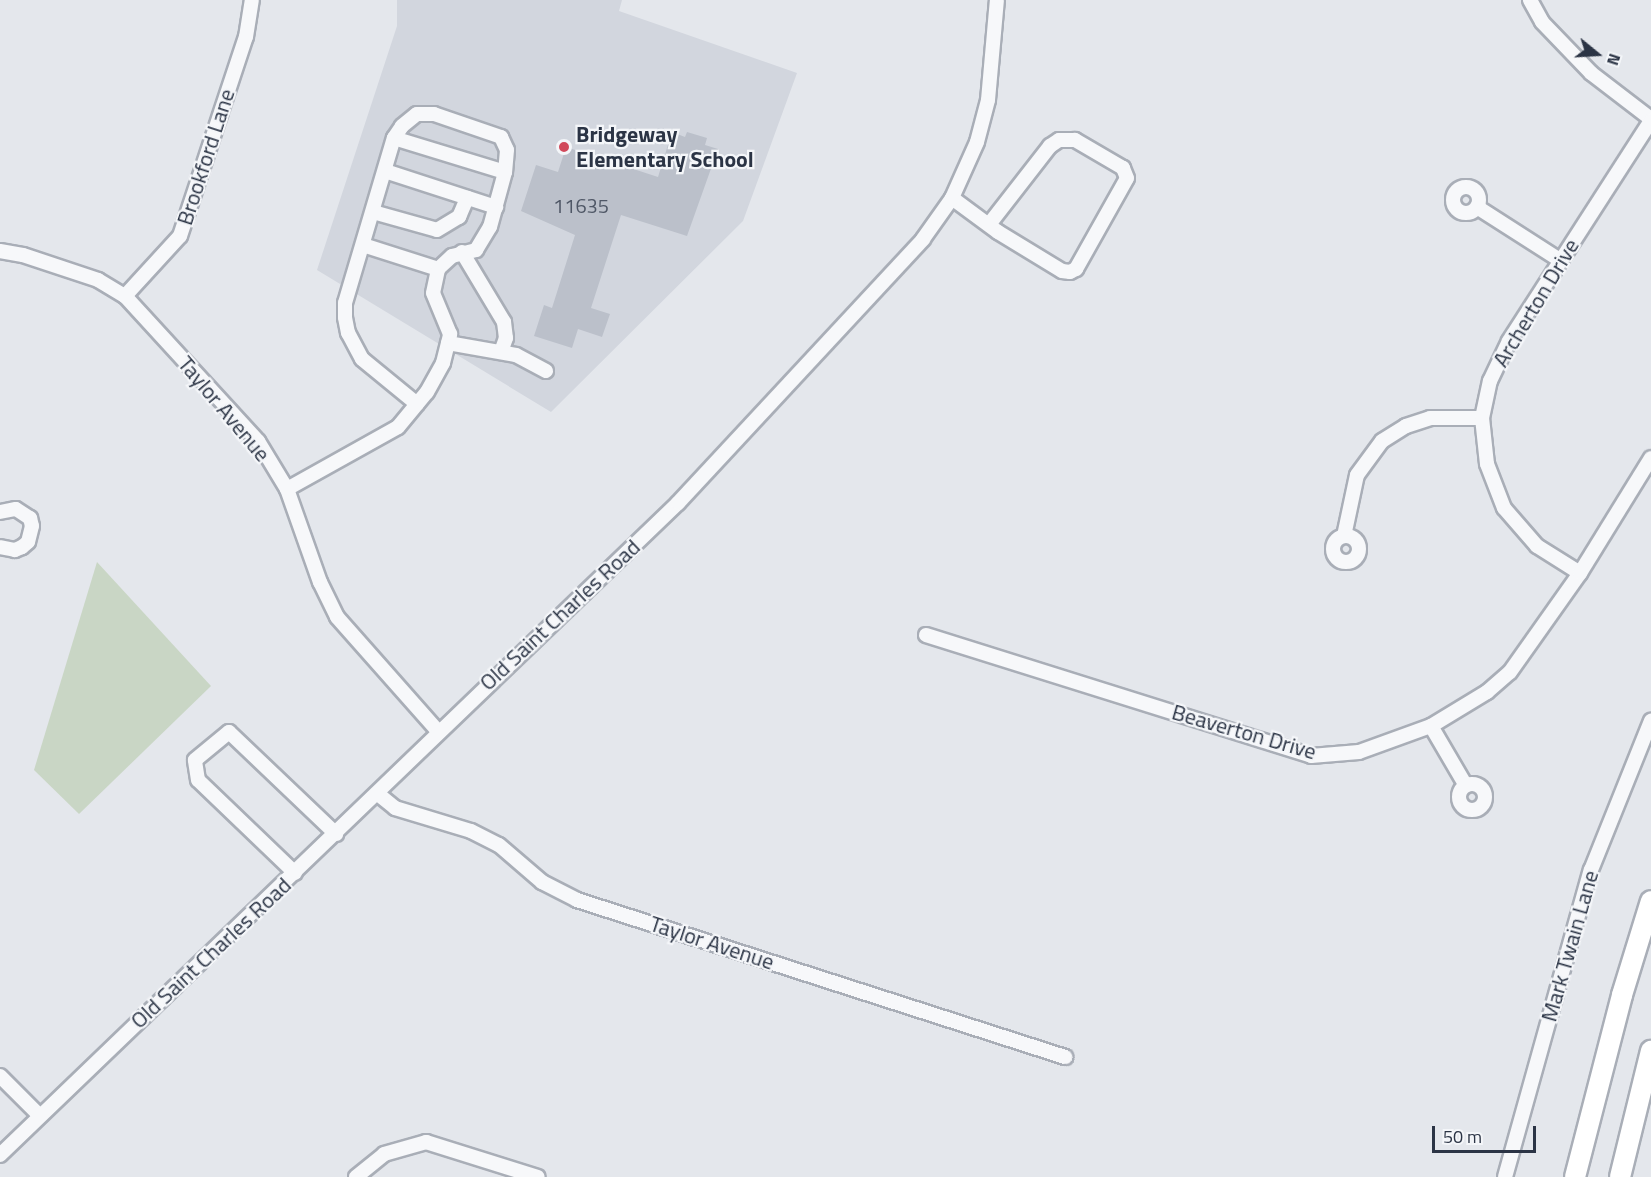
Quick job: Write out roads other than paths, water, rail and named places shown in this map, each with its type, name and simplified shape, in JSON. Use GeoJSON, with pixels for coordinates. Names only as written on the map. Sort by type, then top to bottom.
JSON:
{"type":"FeatureCollection","features":[{"type":"Feature","properties":{"kind":"highway"},"geometry":{"type":"LineString","coordinates":[[1575,1177],[1622,994],[1651,902]]}},
{"type":"Feature","properties":{"kind":"highway"},"geometry":{"type":"LineString","coordinates":[[1620,1177],[1651,1051]]}},
{"type":"Feature","properties":{"kind":"street","name":"Brookford Lane"},"geometry":{"type":"LineString","coordinates":[[125,296],[180,236],[246,37],[252,0]]}},
{"type":"Feature","properties":{"kind":"street","name":"Old Saint Charles Road"},"geometry":{"type":"LineString","coordinates":[[0,1155],[39,1115],[378,794],[438,731],[678,503],[908,255],[952,198],[977,142],[988,100],[997,0]]}},
{"type":"Feature","properties":{"kind":"street"},"geometry":{"type":"LineString","coordinates":[[1530,0],[1542,22],[1591,73],[1651,120]]}},
{"type":"Feature","properties":{"kind":"street"},"geometry":{"type":"LineString","coordinates":[[287,489],[398,427],[417,404],[443,363],[450,334],[433,293],[438,269],[462,252],[476,250],[490,227],[505,172],[507,150],[501,137],[434,114],[417,114],[402,126],[394,138],[345,303],[348,333],[362,360],[417,404]]}},
{"type":"Feature","properties":{"kind":"street","name":"Archerton Drive"},"geometry":{"type":"LineString","coordinates":[[1580,573],[1537,546],[1504,508],[1487,464],[1482,418],[1490,381],[1509,341],[1651,120]]}},
{"type":"Feature","properties":{"kind":"street"},"geometry":{"type":"LineString","coordinates":[[394,138],[505,172]]}},
{"type":"Feature","properties":{"kind":"street"},"geometry":{"type":"LineString","coordinates":[[952,198],[1044,260],[1070,272],[1076,269],[1127,178],[1123,168],[1076,140],[1059,140],[1050,146],[990,223]]}},
{"type":"Feature","properties":{"kind":"street"},"geometry":{"type":"LineString","coordinates":[[385,171],[496,207]]}},
{"type":"Feature","properties":{"kind":"street"},"geometry":{"type":"LineString","coordinates":[[373,212],[437,230],[459,217],[467,198]]}},
{"type":"Feature","properties":{"kind":"street"},"geometry":{"type":"LineString","coordinates":[[1477,207],[1560,260]]}},
{"type":"Feature","properties":{"kind":"street"},"geometry":{"type":"LineString","coordinates":[[363,244],[438,269]]}},
{"type":"Feature","properties":{"kind":"street","name":"Taylor Avenue"},"geometry":{"type":"LineString","coordinates":[[0,251],[23,255],[98,280],[125,296],[258,441],[287,489],[320,582],[337,617],[438,731]]}},
{"type":"Feature","properties":{"kind":"street"},"geometry":{"type":"LineString","coordinates":[[462,252],[504,322],[506,338],[501,352]]}},
{"type":"Feature","properties":{"kind":"street"},"geometry":{"type":"LineString","coordinates":[[448,343],[516,355],[546,371]]}},
{"type":"Feature","properties":{"kind":"street"},"geometry":{"type":"LineString","coordinates":[[1344,536],[1357,475],[1382,441],[1406,426],[1430,418],[1482,418]]}},
{"type":"Feature","properties":{"kind":"street","name":"Beaverton Drive"},"geometry":{"type":"LineString","coordinates":[[926,635],[1311,756],[1359,752],[1431,726],[1487,692],[1510,672],[1580,573],[1651,458]]}},
{"type":"Feature","properties":{"kind":"street"},"geometry":{"type":"LineString","coordinates":[[0,512],[16,509],[24,512],[32,526],[22,548],[2,552]]}},
{"type":"Feature","properties":{"kind":"street","name":"Mark Twain Lane"},"geometry":{"type":"LineString","coordinates":[[1505,1177],[1591,870],[1651,721]]}},
{"type":"Feature","properties":{"kind":"street"},"geometry":{"type":"LineString","coordinates":[[1431,726],[1466,786]]}},
{"type":"Feature","properties":{"kind":"street"},"geometry":{"type":"LineString","coordinates":[[295,873],[198,780],[195,760],[229,732],[336,834]]}},
{"type":"Feature","properties":{"kind":"street","name":"Taylor Avenue"},"geometry":{"type":"LineString","coordinates":[[378,794],[395,808],[471,831],[499,845],[543,882],[577,900],[1065,1057]]}},
{"type":"Feature","properties":{"kind":"street"},"geometry":{"type":"LineString","coordinates":[[0,1076],[39,1115]]}},
{"type":"Feature","properties":{"kind":"street"},"geometry":{"type":"LineString","coordinates":[[356,1177],[384,1154],[426,1142],[538,1177]]}},
{"type":"Feature","properties":{"kind":"place","name":"Bridgeway Elementary School"},"geometry":{"type":"Point","coordinates":[564,147]}}]}
